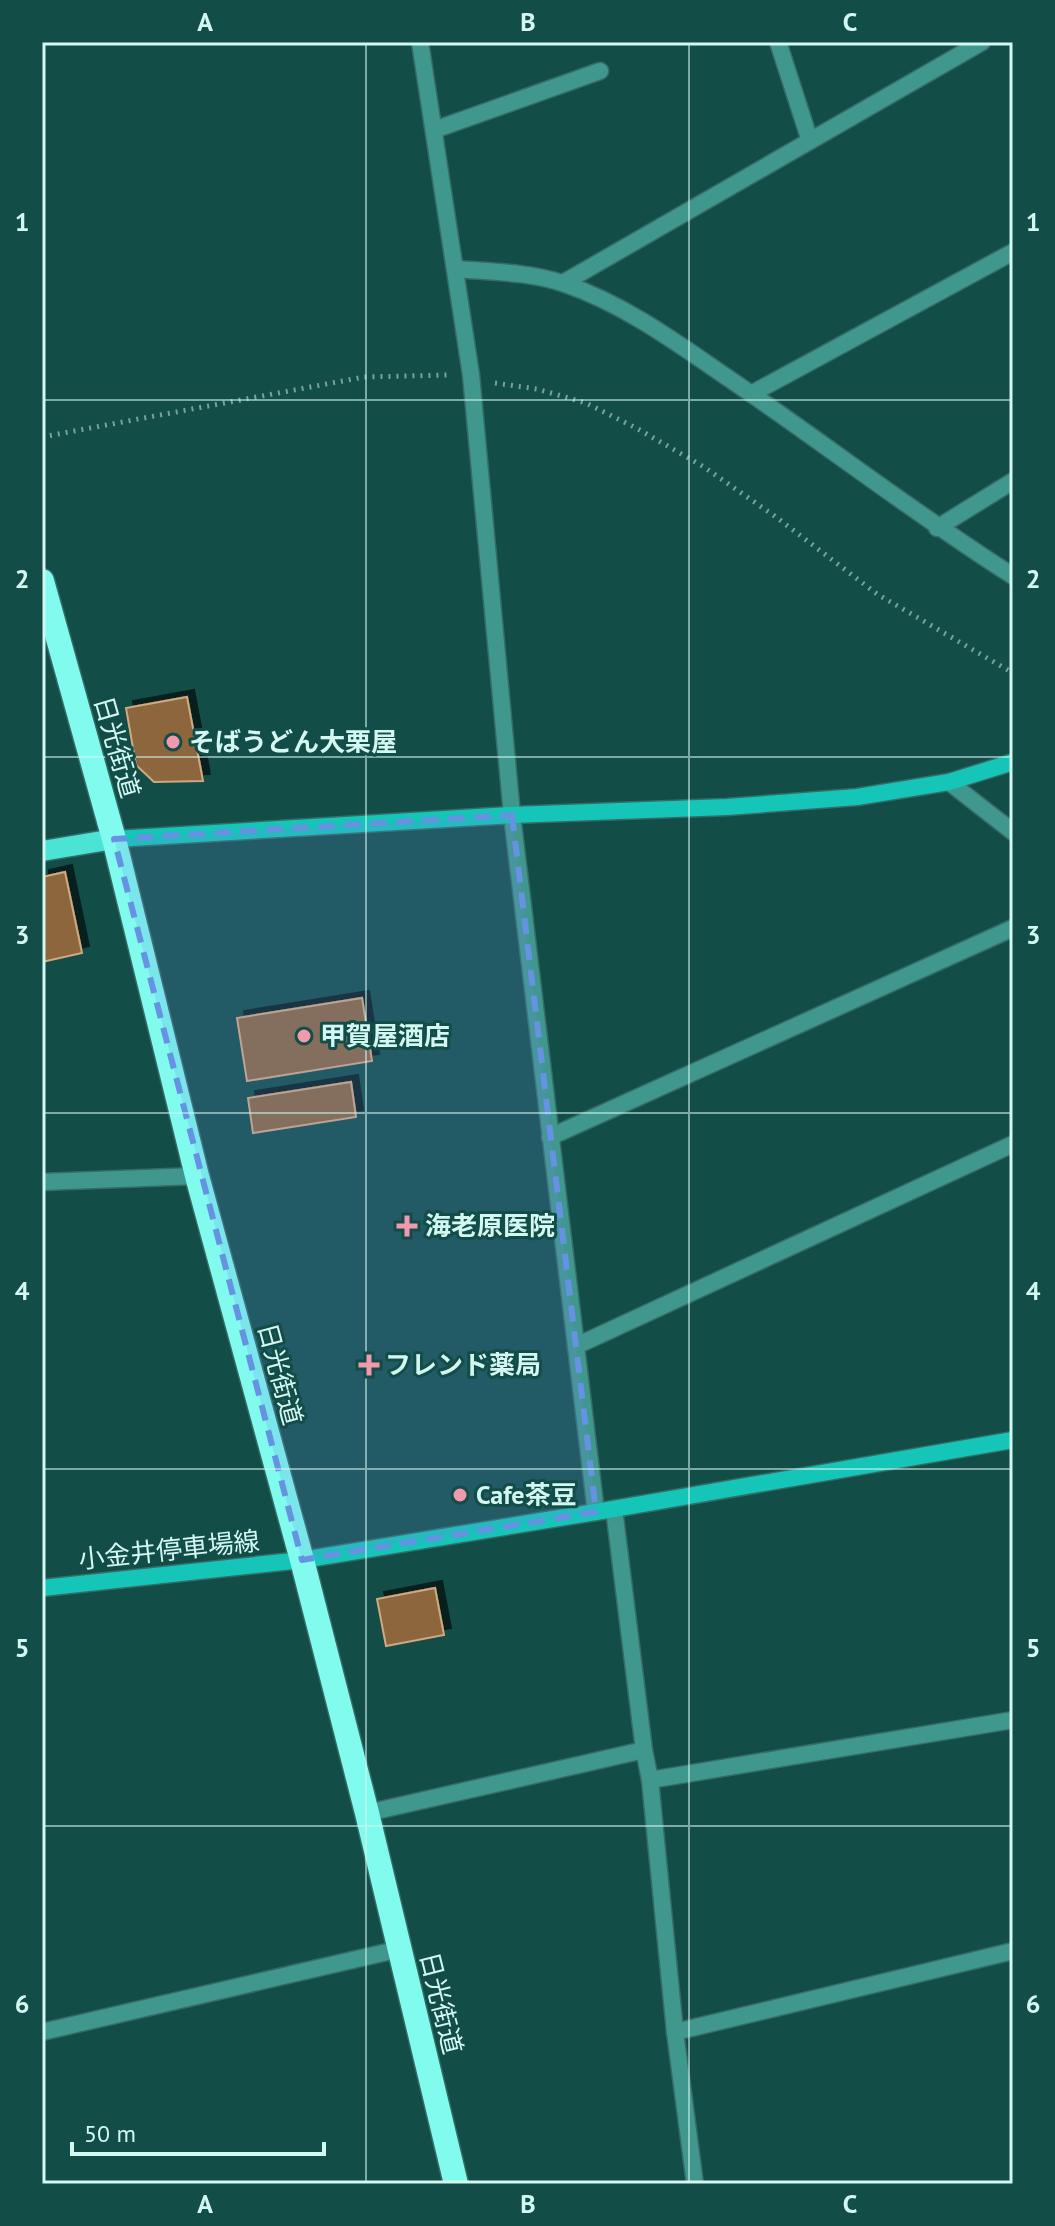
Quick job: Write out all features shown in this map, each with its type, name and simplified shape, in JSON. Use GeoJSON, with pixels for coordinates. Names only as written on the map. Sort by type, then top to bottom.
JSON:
{"type":"FeatureCollection","features":[{"type":"Feature","properties":{"kind":"highway","name":"日光街道"},"geometry":{"type":"LineString","coordinates":[[42,581],[114,839],[197,1176],[302,1560],[367,1813],[456,2184]]}},
{"type":"Feature","properties":{"kind":"main road"},"geometry":{"type":"LineString","coordinates":[[42,851],[114,839]]}},
{"type":"Feature","properties":{"kind":"street"},"geometry":{"type":"LineString","coordinates":[[420,42],[471,375],[512,815],[596,1512]]}},
{"type":"Feature","properties":{"kind":"street"},"geometry":{"type":"LineString","coordinates":[[778,42],[810,141]]}},
{"type":"Feature","properties":{"kind":"street"},"geometry":{"type":"LineString","coordinates":[[563,283],[982,42]]}},
{"type":"Feature","properties":{"kind":"street"},"geometry":{"type":"LineString","coordinates":[[434,130],[600,71]]}},
{"type":"Feature","properties":{"kind":"street"},"geometry":{"type":"LineString","coordinates":[[751,394],[1013,252]]}},
{"type":"Feature","properties":{"kind":"street"},"geometry":{"type":"LineString","coordinates":[[456,269],[524,275],[563,283],[604,300],[751,394],[832,449],[937,528],[1013,576]]}},
{"type":"Feature","properties":{"kind":"street"},"geometry":{"type":"LineString","coordinates":[[937,528],[1013,481]]}},
{"type":"Feature","properties":{"kind":"street"},"geometry":{"type":"LineString","coordinates":[[114,839],[843,798],[949,782],[1013,762]]}},
{"type":"Feature","properties":{"kind":"street"},"geometry":{"type":"LineString","coordinates":[[949,782],[1013,832]]}},
{"type":"Feature","properties":{"kind":"street"},"geometry":{"type":"LineString","coordinates":[[550,1137],[1013,928]]}},
{"type":"Feature","properties":{"kind":"street"},"geometry":{"type":"LineString","coordinates":[[576,1346],[1013,1144]]}},
{"type":"Feature","properties":{"kind":"street"},"geometry":{"type":"LineString","coordinates":[[42,1182],[197,1176]]}},
{"type":"Feature","properties":{"kind":"street","name":"小金井停車場線"},"geometry":{"type":"LineString","coordinates":[[42,1588],[302,1560],[1013,1440]]}},
{"type":"Feature","properties":{"kind":"street"},"geometry":{"type":"LineString","coordinates":[[614,1509],[650,1780],[675,2032],[695,2184]]}},
{"type":"Feature","properties":{"kind":"street"},"geometry":{"type":"LineString","coordinates":[[650,1780],[1013,1720]]}},
{"type":"Feature","properties":{"kind":"street"},"geometry":{"type":"LineString","coordinates":[[367,1813],[644,1750]]}},
{"type":"Feature","properties":{"kind":"street"},"geometry":{"type":"LineString","coordinates":[[42,2032],[400,1949]]}},
{"type":"Feature","properties":{"kind":"street"},"geometry":{"type":"LineString","coordinates":[[675,2032],[1013,1951]]}},
{"type":"Feature","properties":{"kind":"path"},"geometry":{"type":"LineString","coordinates":[[42,437],[364,377],[471,375],[475,381],[537,389],[586,403],[704,467],[877,594],[1013,673]]}},
{"type":"Feature","properties":{"kind":"highlighted area"},"geometry":{"type":"Polygon","coordinates":[[[512,815],[596,1512],[302,1560],[114,839],[512,815]]]}},
{"type":"Feature","properties":{"kind":"building"},"geometry":{"type":"Polygon","coordinates":[[[187,697],[203,781],[154,782],[136,765],[126,708],[187,697]]]}},
{"type":"Feature","properties":{"kind":"building"},"geometry":{"type":"Polygon","coordinates":[[[65,872],[82,953],[42,962],[42,877],[65,872]]]}},
{"type":"Feature","properties":{"kind":"building"},"geometry":{"type":"Polygon","coordinates":[[[362,998],[372,1061],[247,1081],[237,1018],[362,998]]]}},
{"type":"Feature","properties":{"kind":"building"},"geometry":{"type":"Polygon","coordinates":[[[351,1082],[356,1117],[253,1133],[248,1098],[351,1082]]]}},
{"type":"Feature","properties":{"kind":"building"},"geometry":{"type":"Polygon","coordinates":[[[435,1588],[444,1635],[386,1646],[377,1599],[435,1588]]]}},
{"type":"Feature","properties":{"kind":"place","name":"そばうどん大栗屋"},"geometry":{"type":"Point","coordinates":[173,742]}},
{"type":"Feature","properties":{"kind":"place","name":"甲賀屋酒店"},"geometry":{"type":"Point","coordinates":[304,1036]}},
{"type":"Feature","properties":{"kind":"place","name":"海老原医院"},"geometry":{"type":"Point","coordinates":[407,1226]}},
{"type":"Feature","properties":{"kind":"place","name":"フレンド薬局"},"geometry":{"type":"Point","coordinates":[369,1365]}},
{"type":"Feature","properties":{"kind":"place","name":"Cafe茶豆"},"geometry":{"type":"Point","coordinates":[460,1495]}}]}
